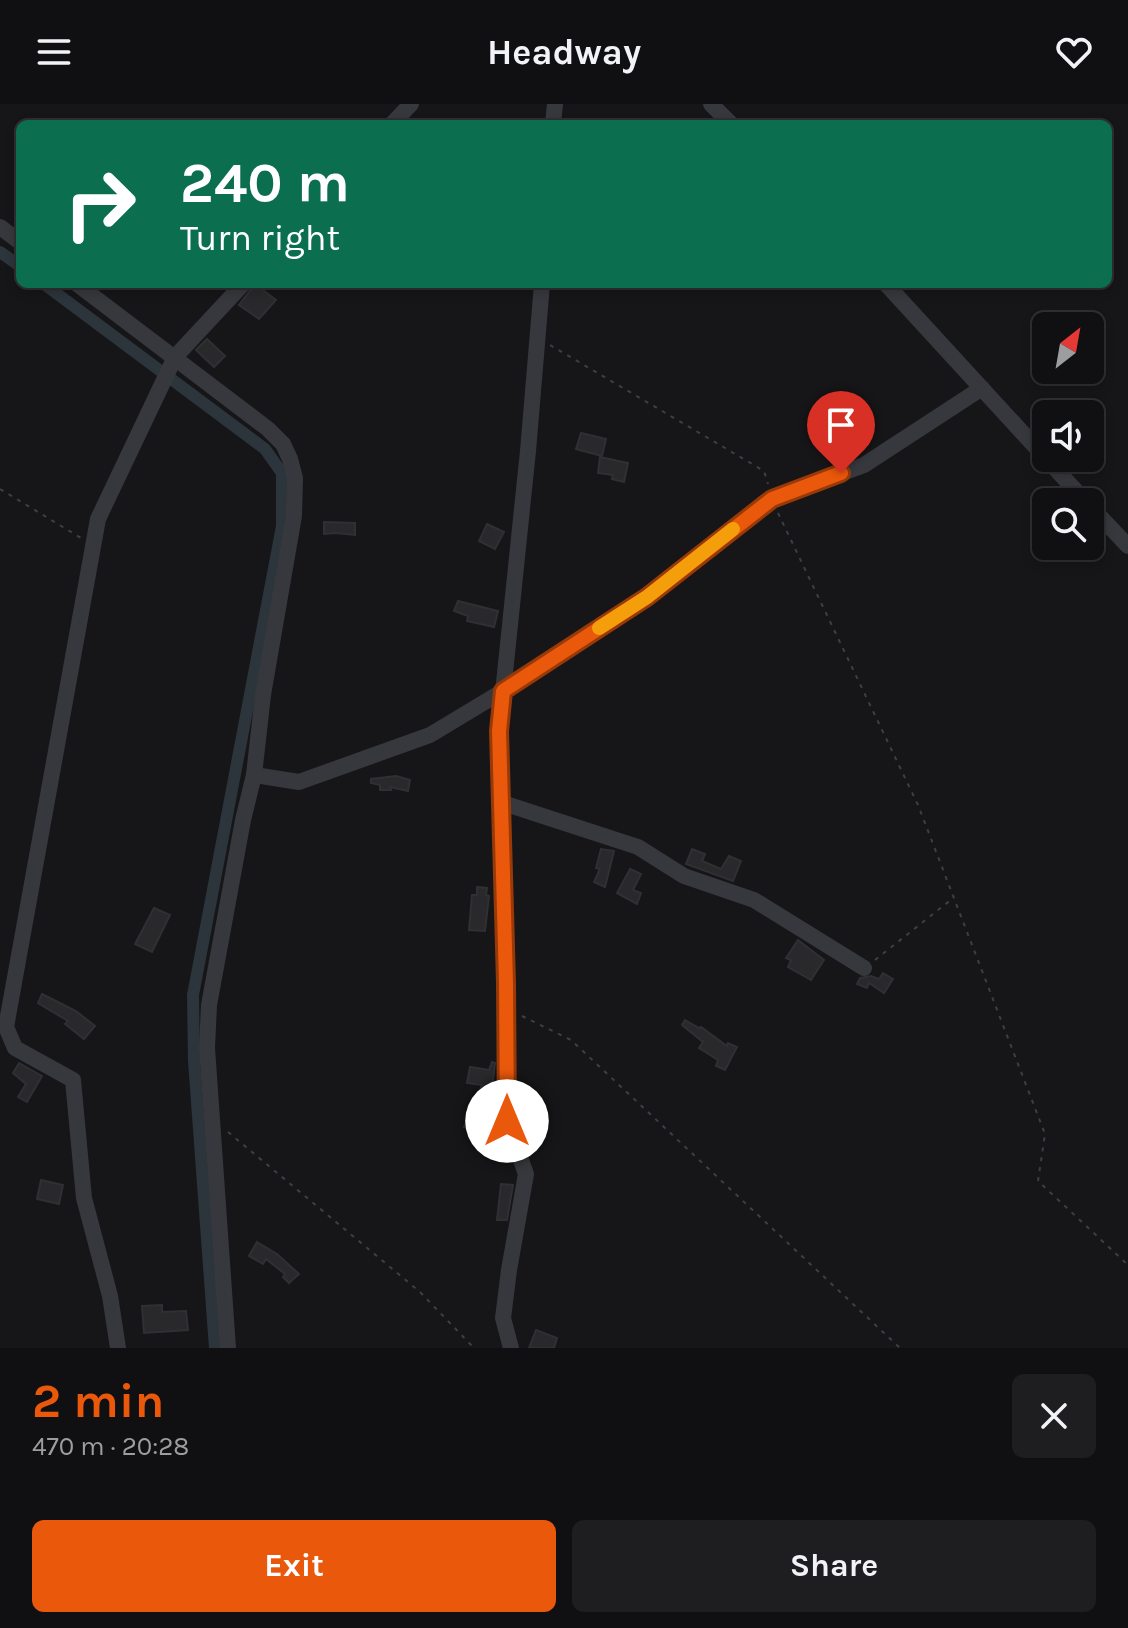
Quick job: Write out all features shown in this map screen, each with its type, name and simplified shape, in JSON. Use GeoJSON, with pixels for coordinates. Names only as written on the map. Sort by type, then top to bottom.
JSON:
{"type":"FeatureCollection","features":[{"type":"Feature","properties":{"kind":"street"},"geometry":{"type":"LineString","coordinates":[[396,120],[411,104]]}},
{"type":"Feature","properties":{"kind":"street"},"geometry":{"type":"LineString","coordinates":[[711,104],[727,120]]}},
{"type":"Feature","properties":{"kind":"street"},"geometry":{"type":"LineString","coordinates":[[82,288],[268,429],[283,444],[295,478],[294,516],[263,695],[254,775],[209,1005],[207,1048],[228,1348]]}},
{"type":"Feature","properties":{"kind":"street"},"geometry":{"type":"LineString","coordinates":[[118,1348],[110,1296],[84,1198],[73,1080],[15,1048],[6,1027],[98,519],[174,358],[239,288]]}},
{"type":"Feature","properties":{"kind":"street"},"geometry":{"type":"LineString","coordinates":[[511,1348],[503,1318],[526,1174],[507,1121],[499,731],[542,288]]}},
{"type":"Feature","properties":{"kind":"street"},"geometry":{"type":"LineString","coordinates":[[890,288],[1073,488]]}},
{"type":"Feature","properties":{"kind":"street"},"geometry":{"type":"LineString","coordinates":[[254,775],[299,782],[430,735],[647,597],[772,499],[864,465],[982,388]]}},
{"type":"Feature","properties":{"kind":"street"},"geometry":{"type":"LineString","coordinates":[[1104,521],[1128,546]]}},
{"type":"Feature","properties":{"kind":"street"},"geometry":{"type":"LineString","coordinates":[[500,802],[638,847],[684,876],[754,900],[864,968]]}},
{"type":"Feature","properties":{"kind":"path"},"geometry":{"type":"LineString","coordinates":[[539,338],[764,471],[772,499],[918,805],[954,898],[1045,1134],[1038,1181],[1128,1265]]}},
{"type":"Feature","properties":{"kind":"path"},"geometry":{"type":"LineString","coordinates":[[0,489],[93,545]]}},
{"type":"Feature","properties":{"kind":"path"},"geometry":{"type":"LineString","coordinates":[[864,968],[954,898]]}},
{"type":"Feature","properties":{"kind":"path"},"geometry":{"type":"LineString","coordinates":[[507,1009],[571,1040],[900,1348]]}},
{"type":"Feature","properties":{"kind":"path"},"geometry":{"type":"LineString","coordinates":[[212,1118],[420,1292],[474,1348]]}},
{"type":"Feature","properties":{"kind":"building"},"geometry":{"type":"Polygon","coordinates":[[[252,288],[260,288],[276,300],[259,319],[239,305],[252,288]]]}},
{"type":"Feature","properties":{"kind":"building"},"geometry":{"type":"Polygon","coordinates":[[[207,339],[225,356],[214,367],[196,350],[207,339]]]}},
{"type":"Feature","properties":{"kind":"building"},"geometry":{"type":"Polygon","coordinates":[[[581,433],[606,439],[602,456],[576,449],[581,433]]]}},
{"type":"Feature","properties":{"kind":"building"},"geometry":{"type":"Polygon","coordinates":[[[600,457],[628,463],[624,482],[612,479],[613,475],[598,473],[600,457]]]}},
{"type":"Feature","properties":{"kind":"building"},"geometry":{"type":"Polygon","coordinates":[[[324,522],[355,523],[355,535],[324,534],[324,522]]]}},
{"type":"Feature","properties":{"kind":"building"},"geometry":{"type":"Polygon","coordinates":[[[487,524],[504,532],[495,549],[479,541],[487,524]]]}},
{"type":"Feature","properties":{"kind":"building"},"geometry":{"type":"Polygon","coordinates":[[[458,601],[498,611],[494,627],[467,621],[468,616],[454,611],[458,601]]]}},
{"type":"Feature","properties":{"kind":"building"},"geometry":{"type":"Polygon","coordinates":[[[396,776],[410,780],[408,791],[390,787],[391,790],[380,790],[380,785],[371,783],[371,779],[396,776]]]}},
{"type":"Feature","properties":{"kind":"building"},"geometry":{"type":"Polygon","coordinates":[[[601,849],[614,851],[605,887],[594,882],[600,869],[596,868],[601,849]]]}},
{"type":"Feature","properties":{"kind":"building"},"geometry":{"type":"Polygon","coordinates":[[[692,849],[705,854],[702,861],[721,869],[729,856],[741,861],[733,881],[686,864],[692,849]]]}},
{"type":"Feature","properties":{"kind":"building"},"geometry":{"type":"Polygon","coordinates":[[[630,869],[641,874],[633,890],[641,893],[637,904],[617,893],[630,869]]]}},
{"type":"Feature","properties":{"kind":"building"},"geometry":{"type":"Polygon","coordinates":[[[477,887],[487,888],[486,895],[489,896],[485,931],[469,930],[472,895],[477,895],[477,887]]]}},
{"type":"Feature","properties":{"kind":"building"},"geometry":{"type":"Polygon","coordinates":[[[154,908],[170,915],[152,952],[135,944],[154,908]]]}},
{"type":"Feature","properties":{"kind":"building"},"geometry":{"type":"Polygon","coordinates":[[[798,940],[824,960],[811,980],[788,967],[791,960],[786,958],[798,940]]]}},
{"type":"Feature","properties":{"kind":"building"},"geometry":{"type":"Polygon","coordinates":[[[883,973],[893,979],[884,993],[869,983],[867,988],[857,984],[860,978],[871,976],[879,979],[883,973]]]}},
{"type":"Feature","properties":{"kind":"building"},"geometry":{"type":"Polygon","coordinates":[[[42,994],[76,1011],[95,1026],[84,1039],[65,1024],[68,1021],[38,1003],[42,994]]]}},
{"type":"Feature","properties":{"kind":"building"},"geometry":{"type":"Polygon","coordinates":[[[685,1020],[701,1027],[727,1046],[728,1043],[737,1047],[725,1070],[716,1066],[718,1060],[699,1048],[703,1042],[682,1025],[685,1020]]]}},
{"type":"Feature","properties":{"kind":"building"},"geometry":{"type":"Polygon","coordinates":[[[492,1062],[495,1063],[487,1106],[483,1105],[476,1130],[464,1127],[482,1085],[467,1083],[470,1067],[489,1070],[492,1062]]]}},
{"type":"Feature","properties":{"kind":"building"},"geometry":{"type":"Polygon","coordinates":[[[19,1063],[42,1076],[27,1102],[18,1097],[26,1084],[13,1073],[19,1063]]]}},
{"type":"Feature","properties":{"kind":"building"},"geometry":{"type":"Polygon","coordinates":[[[41,1180],[63,1185],[59,1204],[37,1199],[41,1180]]]}},
{"type":"Feature","properties":{"kind":"building"},"geometry":{"type":"Polygon","coordinates":[[[501,1184],[513,1185],[507,1220],[497,1220],[501,1184]]]}},
{"type":"Feature","properties":{"kind":"building"},"geometry":{"type":"Polygon","coordinates":[[[257,1242],[277,1254],[299,1274],[289,1283],[283,1277],[285,1274],[266,1259],[263,1264],[249,1256],[257,1242]]]}},
{"type":"Feature","properties":{"kind":"building"},"geometry":{"type":"Polygon","coordinates":[[[162,1305],[162,1312],[186,1311],[188,1330],[144,1333],[142,1306],[162,1305]]]}},
{"type":"Feature","properties":{"kind":"building"},"geometry":{"type":"Polygon","coordinates":[[[536,1330],[557,1338],[554,1348],[529,1348],[536,1330]]]}},
{"type":"Feature","properties":{"kind":"waterway"},"geometry":{"type":"LineString","coordinates":[[0,252],[16,263]]}},
{"type":"Feature","properties":{"kind":"waterway"},"geometry":{"type":"LineString","coordinates":[[49,288],[265,449],[282,473],[282,526],[193,995],[194,1061],[215,1348]]}},
{"type":"Feature","properties":{"kind":"slow traffic"},"geometry":{"type":"LineString","coordinates":[[599,628],[647,597],[733,529]]}},
{"type":"Feature","properties":{"kind":"route"},"geometry":{"type":"LineString","coordinates":[[507,1121],[506,983],[500,843],[499,731],[503,691],[647,597],[772,499],[841,473]]}}]}
